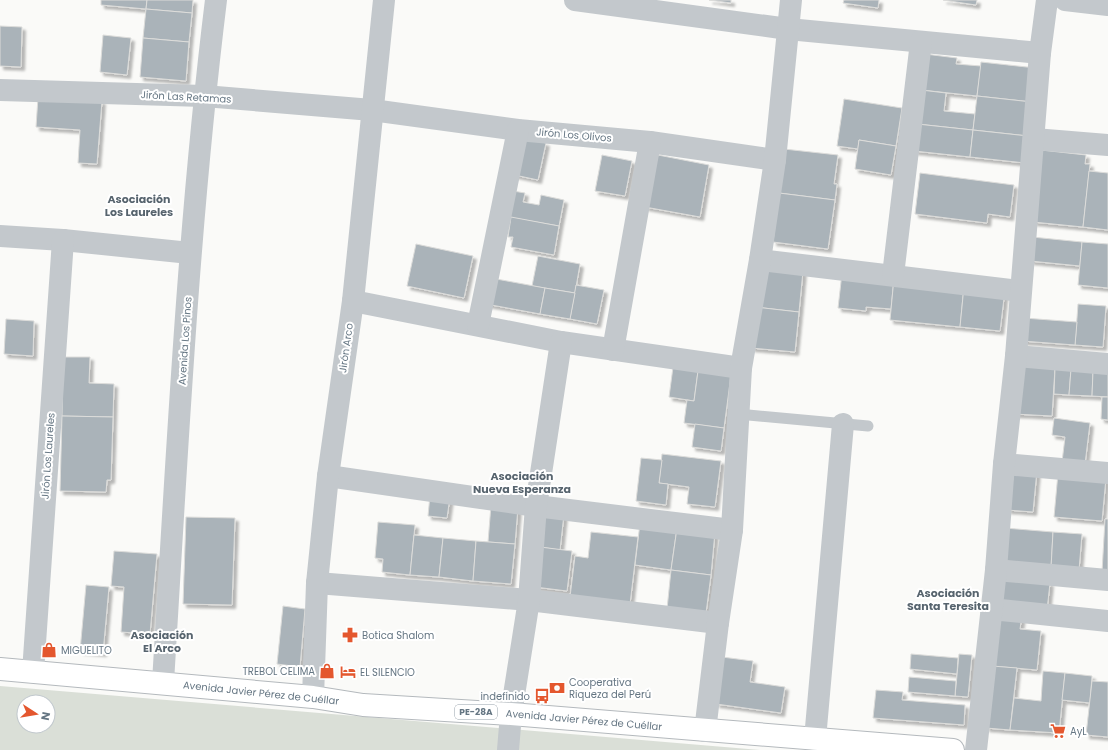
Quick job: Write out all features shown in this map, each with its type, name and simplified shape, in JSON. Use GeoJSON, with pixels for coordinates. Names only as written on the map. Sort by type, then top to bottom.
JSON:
{"type":"FeatureCollection","features":[{"type":"Feature","properties":{"kind":"highway","name":"Avenida Javier Pérez de Cuéllar"},"geometry":{"type":"LineString","coordinates":[[0,669],[163,682],[313,697],[363,705],[511,714],[953,750]]}},
{"type":"Feature","properties":{"kind":"street","name":"Avenida Los Pinos"},"geometry":{"type":"LineString","coordinates":[[163,682],[190,253],[204,96],[216,0]]}},
{"type":"Feature","properties":{"kind":"street","name":"Jirón Arco"},"geometry":{"type":"LineString","coordinates":[[313,697],[317,583],[328,476],[353,301],[384,0]]}},
{"type":"Feature","properties":{"kind":"street"},"geometry":{"type":"LineString","coordinates":[[575,0],[788,29],[1040,53]]}},
{"type":"Feature","properties":{"kind":"street"},"geometry":{"type":"LineString","coordinates":[[705,731],[718,623],[732,530],[741,368],[760,260],[775,160],[791,0]]}},
{"type":"Feature","properties":{"kind":"street"},"geometry":{"type":"LineString","coordinates":[[976,750],[996,570],[1004,464],[1016,356],[1040,53],[1046,0]]}},
{"type":"Feature","properties":{"kind":"street"},"geometry":{"type":"LineString","coordinates":[[1065,0],[1108,5]]}},
{"type":"Feature","properties":{"kind":"street"},"geometry":{"type":"LineString","coordinates":[[893,276],[921,42]]}},
{"type":"Feature","properties":{"kind":"street","name":"Jirón Las Retamas"},"geometry":{"type":"LineString","coordinates":[[0,90],[204,96],[372,110]]}},
{"type":"Feature","properties":{"kind":"street","name":"Jirón Los Olivos"},"geometry":{"type":"LineString","coordinates":[[372,110],[518,130],[650,142],[775,160]]}},
{"type":"Feature","properties":{"kind":"street"},"geometry":{"type":"LineString","coordinates":[[478,325],[518,130]]}},
{"type":"Feature","properties":{"kind":"street"},"geometry":{"type":"LineString","coordinates":[[1034,139],[1108,145]]}},
{"type":"Feature","properties":{"kind":"street"},"geometry":{"type":"LineString","coordinates":[[614,350],[650,142]]}},
{"type":"Feature","properties":{"kind":"street"},"geometry":{"type":"LineString","coordinates":[[0,236],[63,240],[190,253]]}},
{"type":"Feature","properties":{"kind":"street","name":"Jirón Los Laureles"},"geometry":{"type":"LineString","coordinates":[[33,672],[63,240]]}},
{"type":"Feature","properties":{"kind":"street"},"geometry":{"type":"LineString","coordinates":[[760,260],[1020,291]]}},
{"type":"Feature","properties":{"kind":"street"},"geometry":{"type":"LineString","coordinates":[[353,301],[562,342],[741,368]]}},
{"type":"Feature","properties":{"kind":"street"},"geometry":{"type":"LineString","coordinates":[[508,750],[511,714],[529,600],[536,506],[562,342]]}},
{"type":"Feature","properties":{"kind":"street"},"geometry":{"type":"LineString","coordinates":[[1016,356],[1108,364]]}},
{"type":"Feature","properties":{"kind":"street"},"geometry":{"type":"LineString","coordinates":[[815,739],[843,424]]}},
{"type":"Feature","properties":{"kind":"street"},"geometry":{"type":"LineString","coordinates":[[1004,464],[1108,473]]}},
{"type":"Feature","properties":{"kind":"street"},"geometry":{"type":"LineString","coordinates":[[328,476],[536,506],[732,530]]}},
{"type":"Feature","properties":{"kind":"street"},"geometry":{"type":"LineString","coordinates":[[996,570],[1108,580]]}},
{"type":"Feature","properties":{"kind":"street"},"geometry":{"type":"LineString","coordinates":[[317,583],[529,600],[718,623]]}},
{"type":"Feature","properties":{"kind":"street"},"geometry":{"type":"LineString","coordinates":[[991,609],[1108,621]]}},
{"type":"Feature","properties":{"kind":"lane"},"geometry":{"type":"LineString","coordinates":[[738,414],[868,426]]}},
{"type":"Feature","properties":{"kind":"shaded area"},"geometry":{"type":"Polygon","coordinates":[[[0,686],[760,750],[0,750],[0,686]]]}},
{"type":"Feature","properties":{"kind":"building"},"geometry":{"type":"Polygon","coordinates":[[[101,0],[147,0],[146,9],[101,5],[101,0]]]}},
{"type":"Feature","properties":{"kind":"building"},"geometry":{"type":"Polygon","coordinates":[[[147,0],[193,0],[192,13],[146,9],[147,0]]]}},
{"type":"Feature","properties":{"kind":"building"},"geometry":{"type":"Polygon","coordinates":[[[709,0],[731,0],[731,3],[709,0]]]}},
{"type":"Feature","properties":{"kind":"building"},"geometry":{"type":"Polygon","coordinates":[[[844,0],[879,0],[878,8],[843,3],[844,0]]]}},
{"type":"Feature","properties":{"kind":"building"},"geometry":{"type":"Polygon","coordinates":[[[943,0],[977,0],[976,5],[943,0]]]}},
{"type":"Feature","properties":{"kind":"building"},"geometry":{"type":"Polygon","coordinates":[[[146,9],[192,13],[189,42],[143,38],[146,9]]]}},
{"type":"Feature","properties":{"kind":"building"},"geometry":{"type":"Polygon","coordinates":[[[0,26],[22,27],[21,67],[0,66],[0,26]]]}},
{"type":"Feature","properties":{"kind":"building"},"geometry":{"type":"Polygon","coordinates":[[[103,35],[131,38],[127,75],[100,72],[103,35]]]}},
{"type":"Feature","properties":{"kind":"building"},"geometry":{"type":"Polygon","coordinates":[[[143,38],[189,42],[186,81],[140,77],[143,38]]]}},
{"type":"Feature","properties":{"kind":"building"},"geometry":{"type":"Polygon","coordinates":[[[925,54],[957,58],[956,64],[981,66],[977,96],[921,90],[925,54]]]}},
{"type":"Feature","properties":{"kind":"building"},"geometry":{"type":"Polygon","coordinates":[[[981,62],[1036,68],[1032,102],[977,96],[981,62]]]}},
{"type":"Feature","properties":{"kind":"building"},"geometry":{"type":"Polygon","coordinates":[[[921,90],[946,93],[944,111],[975,114],[973,130],[917,124],[921,90]]]}},
{"type":"Feature","properties":{"kind":"building"},"geometry":{"type":"Polygon","coordinates":[[[977,96],[1032,102],[1028,136],[973,130],[977,96]]]}},
{"type":"Feature","properties":{"kind":"building"},"geometry":{"type":"Polygon","coordinates":[[[38,97],[102,101],[97,164],[78,163],[80,130],[36,127],[38,97]]]}},
{"type":"Feature","properties":{"kind":"building"},"geometry":{"type":"Polygon","coordinates":[[[844,99],[902,108],[896,146],[859,140],[858,149],[837,146],[844,99]]]}},
{"type":"Feature","properties":{"kind":"building"},"geometry":{"type":"Polygon","coordinates":[[[917,124],[973,130],[970,157],[914,151],[917,124]]]}},
{"type":"Feature","properties":{"kind":"building"},"geometry":{"type":"Polygon","coordinates":[[[973,130],[1028,136],[1025,163],[970,157],[973,130]]]}},
{"type":"Feature","properties":{"kind":"building"},"geometry":{"type":"Polygon","coordinates":[[[518,137],[546,143],[538,180],[510,174],[518,137]]]}},
{"type":"Feature","properties":{"kind":"building"},"geometry":{"type":"Polygon","coordinates":[[[859,140],[896,146],[891,175],[855,169],[859,140]]]}},
{"type":"Feature","properties":{"kind":"building"},"geometry":{"type":"Polygon","coordinates":[[[784,149],[838,155],[834,184],[837,184],[835,200],[779,193],[784,149]]]}},
{"type":"Feature","properties":{"kind":"building"},"geometry":{"type":"Polygon","coordinates":[[[1041,150],[1086,155],[1085,164],[1090,164],[1083,227],[1033,222],[1041,150]]]}},
{"type":"Feature","properties":{"kind":"building"},"geometry":{"type":"Polygon","coordinates":[[[602,155],[632,161],[625,196],[595,191],[602,155]]]}},
{"type":"Feature","properties":{"kind":"building"},"geometry":{"type":"Polygon","coordinates":[[[658,155],[709,165],[700,217],[645,207],[658,155]]]}},
{"type":"Feature","properties":{"kind":"building"},"geometry":{"type":"Polygon","coordinates":[[[1089,171],[1108,173],[1108,230],[1083,227],[1089,171]]]}},
{"type":"Feature","properties":{"kind":"building"},"geometry":{"type":"Polygon","coordinates":[[[920,173],[1014,185],[1010,217],[988,214],[987,223],[915,214],[920,173]]]}},
{"type":"Feature","properties":{"kind":"building"},"geometry":{"type":"Polygon","coordinates":[[[507,190],[525,193],[523,202],[539,205],[541,195],[564,200],[559,226],[502,216],[507,190]]]}},
{"type":"Feature","properties":{"kind":"building"},"geometry":{"type":"Polygon","coordinates":[[[779,193],[835,200],[828,249],[773,242],[779,193]]]}},
{"type":"Feature","properties":{"kind":"building"},"geometry":{"type":"Polygon","coordinates":[[[511,217],[559,226],[554,255],[511,247],[513,237],[508,237],[511,217]]]}},
{"type":"Feature","properties":{"kind":"building"},"geometry":{"type":"Polygon","coordinates":[[[1032,237],[1082,242],[1080,266],[1030,261],[1032,237]]]}},
{"type":"Feature","properties":{"kind":"building"},"geometry":{"type":"Polygon","coordinates":[[[1082,242],[1108,244],[1108,288],[1078,285],[1082,242]]]}},
{"type":"Feature","properties":{"kind":"building"},"geometry":{"type":"Polygon","coordinates":[[[416,244],[473,256],[464,298],[407,286],[416,244]]]}},
{"type":"Feature","properties":{"kind":"building"},"geometry":{"type":"Polygon","coordinates":[[[538,256],[580,264],[575,293],[532,286],[538,256]]]}},
{"type":"Feature","properties":{"kind":"building"},"geometry":{"type":"Polygon","coordinates":[[[760,266],[803,271],[799,312],[755,307],[760,266]]]}},
{"type":"Feature","properties":{"kind":"building"},"geometry":{"type":"Polygon","coordinates":[[[842,273],[894,278],[891,309],[866,307],[866,311],[838,308],[842,273]]]}},
{"type":"Feature","properties":{"kind":"building"},"geometry":{"type":"Polygon","coordinates":[[[491,278],[545,288],[540,314],[486,304],[491,278]]]}},
{"type":"Feature","properties":{"kind":"building"},"geometry":{"type":"Polygon","coordinates":[[[894,278],[964,286],[960,327],[890,320],[894,278]]]}},
{"type":"Feature","properties":{"kind":"building"},"geometry":{"type":"Polygon","coordinates":[[[576,285],[604,290],[597,324],[570,319],[576,285]]]}},
{"type":"Feature","properties":{"kind":"building"},"geometry":{"type":"Polygon","coordinates":[[[964,286],[1005,290],[1000,331],[960,327],[964,286]]]}},
{"type":"Feature","properties":{"kind":"building"},"geometry":{"type":"Polygon","coordinates":[[[545,288],[575,293],[570,319],[540,314],[545,288]]]}},
{"type":"Feature","properties":{"kind":"building"},"geometry":{"type":"Polygon","coordinates":[[[1078,304],[1106,306],[1103,347],[1075,345],[1078,304]]]}},
{"type":"Feature","properties":{"kind":"building"},"geometry":{"type":"Polygon","coordinates":[[[755,307],[799,312],[795,352],[751,348],[755,307]]]}},
{"type":"Feature","properties":{"kind":"building"},"geometry":{"type":"Polygon","coordinates":[[[1024,318],[1077,322],[1075,345],[1022,341],[1024,318]]]}},
{"type":"Feature","properties":{"kind":"building"},"geometry":{"type":"Polygon","coordinates":[[[6,319],[34,321],[33,356],[4,354],[6,319]]]}},
{"type":"Feature","properties":{"kind":"building"},"geometry":{"type":"Polygon","coordinates":[[[63,357],[90,357],[89,383],[114,384],[113,417],[62,416],[63,357]]]}},
{"type":"Feature","properties":{"kind":"building"},"geometry":{"type":"Polygon","coordinates":[[[1017,365],[1055,368],[1052,416],[1014,414],[1017,365]]]}},
{"type":"Feature","properties":{"kind":"building"},"geometry":{"type":"Polygon","coordinates":[[[673,367],[698,371],[694,401],[669,397],[673,367]]]}},
{"type":"Feature","properties":{"kind":"building"},"geometry":{"type":"Polygon","coordinates":[[[1055,368],[1071,369],[1069,395],[1054,394],[1055,368]]]}},
{"type":"Feature","properties":{"kind":"building"},"geometry":{"type":"Polygon","coordinates":[[[1071,369],[1093,371],[1092,396],[1069,395],[1071,369]]]}},
{"type":"Feature","properties":{"kind":"building"},"geometry":{"type":"Polygon","coordinates":[[[698,371],[731,375],[724,428],[684,423],[687,400],[694,401],[698,371]]]}},
{"type":"Feature","properties":{"kind":"building"},"geometry":{"type":"Polygon","coordinates":[[[1093,371],[1108,372],[1108,397],[1092,396],[1093,371]]]}},
{"type":"Feature","properties":{"kind":"building"},"geometry":{"type":"Polygon","coordinates":[[[1102,397],[1108,397],[1108,420],[1101,419],[1102,397]]]}},
{"type":"Feature","properties":{"kind":"building"},"geometry":{"type":"Polygon","coordinates":[[[62,416],[113,417],[111,480],[107,480],[106,492],[60,491],[62,416]]]}},
{"type":"Feature","properties":{"kind":"building"},"geometry":{"type":"Polygon","coordinates":[[[1054,418],[1090,423],[1085,464],[1062,462],[1065,437],[1052,435],[1054,418]]]}},
{"type":"Feature","properties":{"kind":"building"},"geometry":{"type":"Polygon","coordinates":[[[695,424],[724,428],[721,451],[692,447],[695,424]]]}},
{"type":"Feature","properties":{"kind":"building"},"geometry":{"type":"Polygon","coordinates":[[[662,454],[721,461],[715,507],[687,504],[689,487],[659,483],[662,454]]]}},
{"type":"Feature","properties":{"kind":"building"},"geometry":{"type":"Polygon","coordinates":[[[641,458],[662,460],[659,483],[668,484],[666,505],[636,501],[641,458]]]}},
{"type":"Feature","properties":{"kind":"building"},"geometry":{"type":"Polygon","coordinates":[[[1015,468],[1037,470],[1033,512],[1007,510],[1015,468]]]}},
{"type":"Feature","properties":{"kind":"building"},"geometry":{"type":"Polygon","coordinates":[[[1058,473],[1106,478],[1102,521],[1054,517],[1058,473]]]}},
{"type":"Feature","properties":{"kind":"building"},"geometry":{"type":"Polygon","coordinates":[[[430,495],[450,497],[447,518],[428,516],[430,495]]]}},
{"type":"Feature","properties":{"kind":"building"},"geometry":{"type":"Polygon","coordinates":[[[491,505],[518,507],[515,544],[488,542],[491,505]]]}},
{"type":"Feature","properties":{"kind":"building"},"geometry":{"type":"Polygon","coordinates":[[[544,511],[564,514],[560,550],[540,547],[544,511]]]}},
{"type":"Feature","properties":{"kind":"building"},"geometry":{"type":"Polygon","coordinates":[[[186,517],[235,518],[232,605],[183,604],[186,517]]]}},
{"type":"Feature","properties":{"kind":"building"},"geometry":{"type":"Polygon","coordinates":[[[1105,519],[1108,519],[1108,572],[1102,572],[1105,519]]]}},
{"type":"Feature","properties":{"kind":"building"},"geometry":{"type":"Polygon","coordinates":[[[378,522],[415,525],[410,575],[382,572],[383,559],[375,558],[378,522]]]}},
{"type":"Feature","properties":{"kind":"building"},"geometry":{"type":"Polygon","coordinates":[[[640,523],[677,528],[671,570],[635,565],[640,523]]]}},
{"type":"Feature","properties":{"kind":"building"},"geometry":{"type":"Polygon","coordinates":[[[677,528],[715,532],[711,575],[671,570],[677,528]]]}},
{"type":"Feature","properties":{"kind":"building"},"geometry":{"type":"Polygon","coordinates":[[[1005,528],[1053,532],[1051,568],[1002,564],[1005,528]]]}},
{"type":"Feature","properties":{"kind":"building"},"geometry":{"type":"Polygon","coordinates":[[[591,532],[638,537],[630,604],[570,597],[575,556],[588,558],[591,532]]]}},
{"type":"Feature","properties":{"kind":"building"},"geometry":{"type":"Polygon","coordinates":[[[1053,532],[1082,534],[1079,570],[1051,568],[1053,532]]]}},
{"type":"Feature","properties":{"kind":"building"},"geometry":{"type":"Polygon","coordinates":[[[414,535],[443,538],[439,577],[410,575],[414,535]]]}},
{"type":"Feature","properties":{"kind":"building"},"geometry":{"type":"Polygon","coordinates":[[[443,538],[476,541],[473,581],[439,577],[443,538]]]}},
{"type":"Feature","properties":{"kind":"building"},"geometry":{"type":"Polygon","coordinates":[[[476,541],[515,544],[511,584],[473,581],[476,541]]]}},
{"type":"Feature","properties":{"kind":"building"},"geometry":{"type":"Polygon","coordinates":[[[540,547],[572,551],[567,591],[535,587],[540,547]]]}},
{"type":"Feature","properties":{"kind":"building"},"geometry":{"type":"Polygon","coordinates":[[[114,551],[157,554],[150,634],[121,632],[124,587],[111,586],[114,551]]]}},
{"type":"Feature","properties":{"kind":"building"},"geometry":{"type":"Polygon","coordinates":[[[671,570],[711,575],[706,613],[667,609],[671,570]]]}},
{"type":"Feature","properties":{"kind":"building"},"geometry":{"type":"Polygon","coordinates":[[[1001,573],[1050,583],[1047,610],[998,604],[1001,573]]]}},
{"type":"Feature","properties":{"kind":"building"},"geometry":{"type":"Polygon","coordinates":[[[86,585],[109,587],[103,653],[80,651],[86,585]]]}},
{"type":"Feature","properties":{"kind":"building"},"geometry":{"type":"Polygon","coordinates":[[[283,606],[305,609],[300,667],[277,664],[283,606]]]}},
{"type":"Feature","properties":{"kind":"building"},"geometry":{"type":"Polygon","coordinates":[[[997,613],[1022,615],[1020,629],[1041,631],[1037,670],[992,666],[997,613]]]}},
{"type":"Feature","properties":{"kind":"building"},"geometry":{"type":"Polygon","coordinates":[[[911,654],[958,658],[957,674],[910,669],[911,654]]]}},
{"type":"Feature","properties":{"kind":"building"},"geometry":{"type":"Polygon","coordinates":[[[959,654],[972,655],[968,697],[955,696],[959,654]]]}},
{"type":"Feature","properties":{"kind":"building"},"geometry":{"type":"Polygon","coordinates":[[[722,657],[753,661],[750,682],[785,687],[781,713],[716,704],[722,657]]]}},
{"type":"Feature","properties":{"kind":"building"},"geometry":{"type":"Polygon","coordinates":[[[992,666],[1017,668],[1010,730],[986,728],[992,666]]]}},
{"type":"Feature","properties":{"kind":"building"},"geometry":{"type":"Polygon","coordinates":[[[1043,671],[1065,673],[1059,733],[1010,730],[1014,698],[1041,701],[1043,671]]]}},
{"type":"Feature","properties":{"kind":"building"},"geometry":{"type":"Polygon","coordinates":[[[1065,673],[1092,676],[1090,703],[1062,700],[1065,673]]]}},
{"type":"Feature","properties":{"kind":"building"},"geometry":{"type":"Polygon","coordinates":[[[909,677],[956,681],[955,696],[908,692],[909,677]]]}},
{"type":"Feature","properties":{"kind":"building"},"geometry":{"type":"Polygon","coordinates":[[[1092,681],[1108,682],[1108,737],[1086,735],[1092,681]]]}},
{"type":"Feature","properties":{"kind":"building"},"geometry":{"type":"Polygon","coordinates":[[[876,690],[903,692],[902,700],[965,705],[964,725],[873,718],[876,690]]]}},
{"type":"Feature","properties":{"kind":"place","name":"Botica Shalom"},"geometry":{"type":"Point","coordinates":[350,635]}},
{"type":"Feature","properties":{"kind":"place","name":"MIGUELITO"},"geometry":{"type":"Point","coordinates":[49,650]}},
{"type":"Feature","properties":{"kind":"place","name":"TREBOL CELIMA"},"geometry":{"type":"Point","coordinates":[327,671]}},
{"type":"Feature","properties":{"kind":"place","name":"EL SILENCIO"},"geometry":{"type":"Point","coordinates":[348,672]}},
{"type":"Feature","properties":{"kind":"place","name":"Cooperativa Riqueza del Perú"},"geometry":{"type":"Point","coordinates":[557,688]}},
{"type":"Feature","properties":{"kind":"place","name":"indefinido"},"geometry":{"type":"Point","coordinates":[542,696]}},
{"type":"Feature","properties":{"kind":"place","name":"AyL"},"geometry":{"type":"Point","coordinates":[1058,731]}},
{"type":"Feature","properties":{"kind":"district","name":"Asociación Los Laureles"},"geometry":{"type":"Point","coordinates":[139,205]}},
{"type":"Feature","properties":{"kind":"district","name":"Asociación Nueva Esperanza"},"geometry":{"type":"Point","coordinates":[522,482]}},
{"type":"Feature","properties":{"kind":"district","name":"Asociación Santa Teresita"},"geometry":{"type":"Point","coordinates":[948,599]}},
{"type":"Feature","properties":{"kind":"district","name":"Asociación El Arco"},"geometry":{"type":"Point","coordinates":[162,641]}}]}
